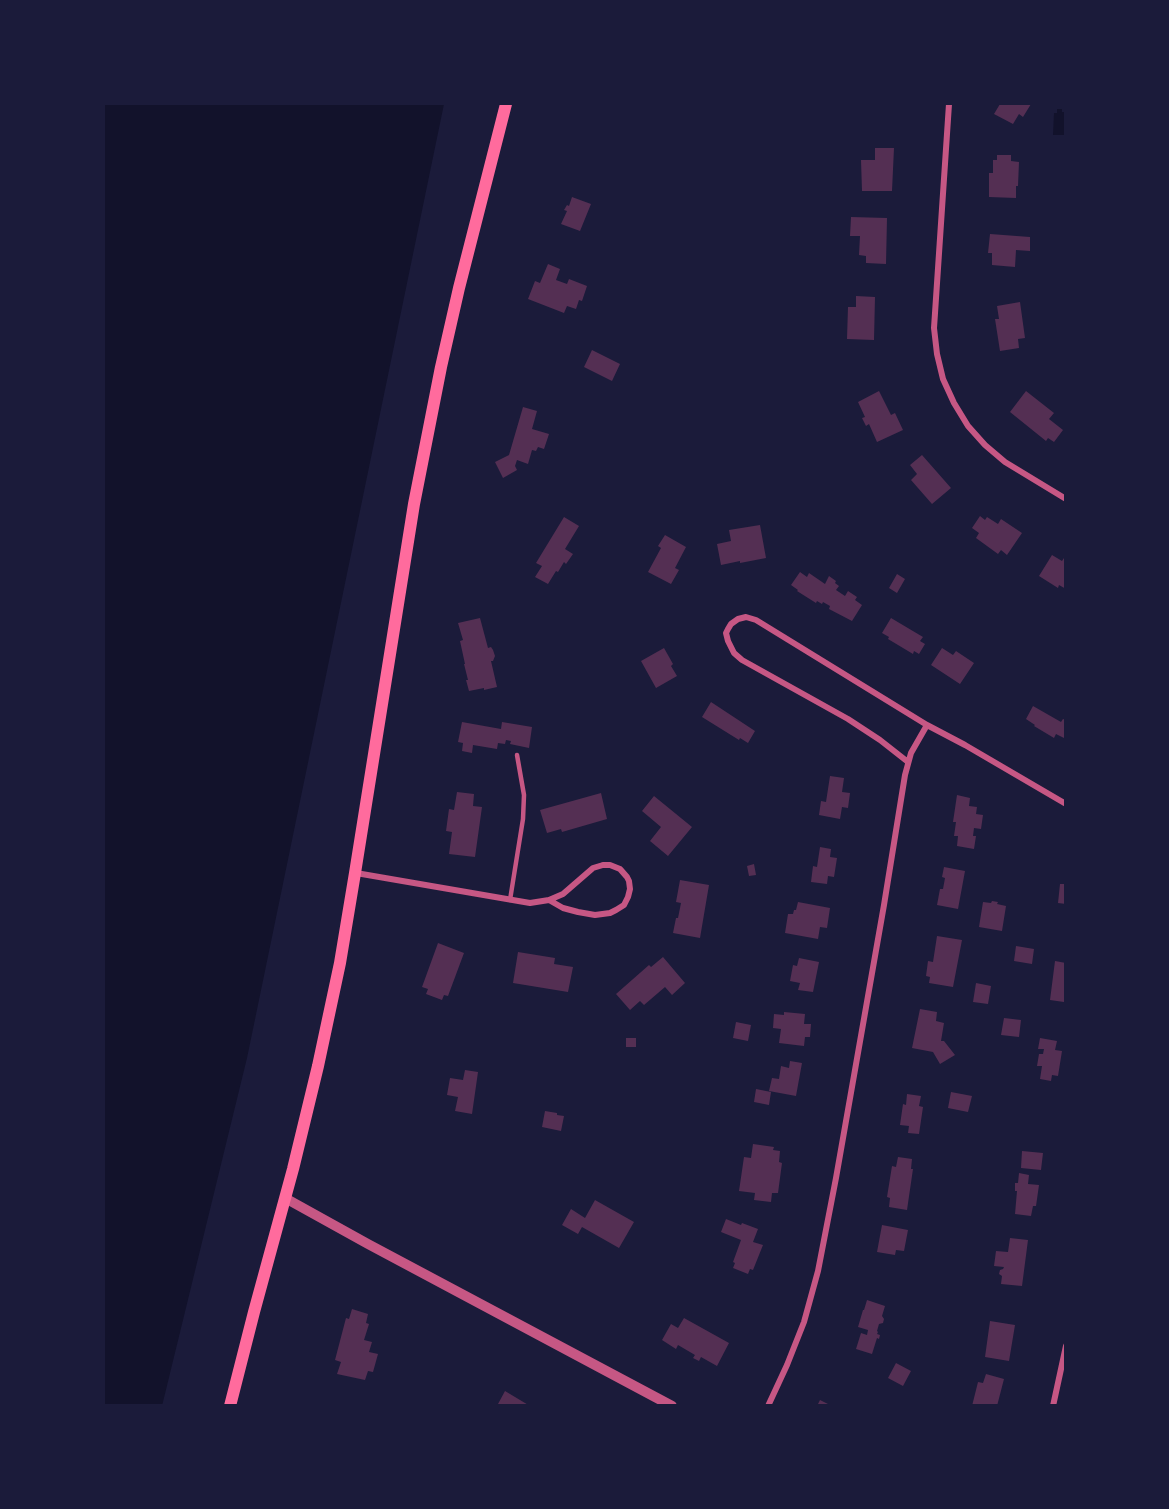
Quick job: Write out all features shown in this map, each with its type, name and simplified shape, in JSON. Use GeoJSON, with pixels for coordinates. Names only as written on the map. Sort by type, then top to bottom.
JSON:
{"type":"FeatureCollection","features":[{"type":"Feature","properties":{"kind":"main road"},"geometry":{"type":"LineString","coordinates":[[230,1406],[318,1066],[340,963],[414,504],[459,288],[506,104]]}},
{"type":"Feature","properties":{"kind":"street"},"geometry":{"type":"LineString","coordinates":[[949,104],[934,328],[937,354],[944,380],[954,404],[968,426],[985,445],[1005,462],[1065,499]]}},
{"type":"Feature","properties":{"kind":"street"},"geometry":{"type":"LineString","coordinates":[[908,762],[864,729],[742,660],[735,654],[728,641],[726,633],[728,629],[738,619],[746,617],[756,620],[927,725],[1065,804]]}},
{"type":"Feature","properties":{"kind":"street"},"geometry":{"type":"LineString","coordinates":[[768,1406],[804,1322],[818,1271],[908,762],[927,725]]}},
{"type":"Feature","properties":{"kind":"street"},"geometry":{"type":"LineString","coordinates":[[355,873],[530,903],[549,900],[563,894],[592,868],[603,865],[620,869],[629,881],[630,889],[624,905],[610,913],[595,915],[578,912],[563,908],[549,900]]}},
{"type":"Feature","properties":{"kind":"street"},"geometry":{"type":"LineString","coordinates":[[285,1198],[672,1406]]}},
{"type":"Feature","properties":{"kind":"street"},"geometry":{"type":"LineString","coordinates":[[1053,1406],[1065,1346]]}},
{"type":"Feature","properties":{"kind":"lane"},"geometry":{"type":"LineString","coordinates":[[510,900],[523,819],[524,795],[517,755]]}},
{"type":"Feature","properties":{"kind":"shaded area"},"geometry":{"type":"Polygon","coordinates":[[[104,104],[444,104],[247,1058],[162,1406],[104,1405],[104,104]]]}},
{"type":"Feature","properties":{"kind":"shaded area"},"geometry":{"type":"Polygon","coordinates":[[[1057,109],[1065,112],[1064,135],[1053,135],[1054,113],[1057,113],[1057,109]]]}},
{"type":"Feature","properties":{"kind":"building"},"geometry":{"type":"Polygon","coordinates":[[[1000,104],[1031,104],[1023,117],[1019,114],[1013,124],[994,114],[1000,104]]]}},
{"type":"Feature","properties":{"kind":"building"},"geometry":{"type":"Polygon","coordinates":[[[875,148],[894,148],[892,191],[862,191],[861,160],[875,160],[875,148]]]}},
{"type":"Feature","properties":{"kind":"building"},"geometry":{"type":"Polygon","coordinates":[[[997,155],[1011,155],[1011,161],[1019,162],[1016,198],[989,197],[989,173],[993,173],[993,160],[997,160],[997,155]]]}},
{"type":"Feature","properties":{"kind":"building"},"geometry":{"type":"Polygon","coordinates":[[[572,197],[591,204],[580,231],[561,224],[567,211],[564,210],[567,205],[569,206],[572,197]]]}},
{"type":"Feature","properties":{"kind":"building"},"geometry":{"type":"Polygon","coordinates":[[[851,217],[887,218],[886,264],[866,263],[866,256],[859,255],[860,236],[850,236],[851,217]]]}},
{"type":"Feature","properties":{"kind":"building"},"geometry":{"type":"Polygon","coordinates":[[[990,234],[1030,237],[1030,251],[1016,250],[1015,267],[992,265],[992,253],[988,253],[990,234]]]}},
{"type":"Feature","properties":{"kind":"building"},"geometry":{"type":"Polygon","coordinates":[[[548,264],[560,269],[556,280],[567,284],[569,279],[587,286],[582,301],[579,300],[576,309],[567,306],[564,313],[528,299],[535,281],[540,283],[548,264]]]}},
{"type":"Feature","properties":{"kind":"building"},"geometry":{"type":"Polygon","coordinates":[[[856,296],[875,297],[874,340],[847,339],[848,307],[856,307],[856,296]]]}},
{"type":"Feature","properties":{"kind":"building"},"geometry":{"type":"Polygon","coordinates":[[[1020,302],[1025,338],[1018,339],[1019,348],[1000,351],[995,319],[999,319],[997,306],[1020,302]]]}},
{"type":"Feature","properties":{"kind":"building"},"geometry":{"type":"Polygon","coordinates":[[[592,350],[620,364],[612,381],[584,367],[592,350]]]}},
{"type":"Feature","properties":{"kind":"building"},"geometry":{"type":"Polygon","coordinates":[[[879,391],[891,415],[895,413],[903,430],[877,442],[869,424],[866,426],[862,418],[865,417],[858,402],[879,391]]]}},
{"type":"Feature","properties":{"kind":"building"},"geometry":{"type":"Polygon","coordinates":[[[1026,391],[1054,413],[1049,419],[1063,430],[1054,442],[1048,438],[1046,441],[1010,412],[1026,391]]]}},
{"type":"Feature","properties":{"kind":"building"},"geometry":{"type":"Polygon","coordinates":[[[523,407],[537,411],[532,429],[549,434],[544,449],[538,447],[536,451],[532,450],[528,464],[517,460],[515,466],[517,470],[503,478],[495,462],[509,455],[523,407]]]}},
{"type":"Feature","properties":{"kind":"building"},"geometry":{"type":"Polygon","coordinates":[[[922,455],[951,488],[932,504],[911,480],[917,474],[910,465],[922,455]]]}},
{"type":"Feature","properties":{"kind":"building"},"geometry":{"type":"Polygon","coordinates":[[[980,516],[985,520],[987,517],[998,524],[1001,519],[1022,533],[1007,555],[1001,550],[998,554],[976,538],[979,533],[972,528],[980,516]]]}},
{"type":"Feature","properties":{"kind":"building"},"geometry":{"type":"Polygon","coordinates":[[[564,517],[579,526],[565,549],[573,554],[558,572],[556,571],[548,584],[535,577],[542,566],[536,563],[564,517]]]}},
{"type":"Feature","properties":{"kind":"building"},"geometry":{"type":"Polygon","coordinates":[[[760,525],[766,558],[721,565],[717,544],[731,541],[729,530],[760,525]]]}},
{"type":"Feature","properties":{"kind":"building"},"geometry":{"type":"Polygon","coordinates":[[[665,535],[686,547],[675,568],[679,570],[671,584],[648,572],[665,535]]]}},
{"type":"Feature","properties":{"kind":"building"},"geometry":{"type":"Polygon","coordinates":[[[1052,555],[1062,561],[1066,555],[1066,589],[1059,585],[1058,588],[1039,576],[1052,555]]]}},
{"type":"Feature","properties":{"kind":"building"},"geometry":{"type":"Polygon","coordinates":[[[800,572],[807,577],[809,573],[825,584],[829,576],[839,586],[836,590],[845,596],[848,591],[857,597],[855,600],[862,605],[852,621],[829,609],[830,606],[823,602],[822,604],[817,601],[816,603],[797,591],[791,585],[800,572]]]}},
{"type":"Feature","properties":{"kind":"building"},"geometry":{"type":"Polygon","coordinates":[[[897,574],[905,579],[897,593],[889,588],[897,574]]]}},
{"type":"Feature","properties":{"kind":"building"},"geometry":{"type":"Polygon","coordinates":[[[480,618],[488,648],[491,647],[495,656],[491,661],[497,687],[469,691],[460,641],[463,640],[458,623],[480,618]]]}},
{"type":"Feature","properties":{"kind":"building"},"geometry":{"type":"Polygon","coordinates":[[[891,618],[923,637],[920,641],[925,644],[919,654],[914,651],[913,654],[882,633],[891,618]]]}},
{"type":"Feature","properties":{"kind":"building"},"geometry":{"type":"Polygon","coordinates":[[[664,648],[677,676],[656,688],[641,661],[664,648]]]}},
{"type":"Feature","properties":{"kind":"building"},"geometry":{"type":"Polygon","coordinates":[[[942,648],[953,655],[956,651],[974,663],[960,684],[931,665],[942,648]]]}},
{"type":"Feature","properties":{"kind":"building"},"geometry":{"type":"Polygon","coordinates":[[[711,702],[755,731],[748,743],[740,738],[739,740],[702,717],[711,702]]]}},
{"type":"Feature","properties":{"kind":"building"},"geometry":{"type":"Polygon","coordinates":[[[1033,706],[1061,722],[1063,719],[1066,720],[1066,739],[1056,734],[1054,738],[1026,719],[1033,706]]]}},
{"type":"Feature","properties":{"kind":"building"},"geometry":{"type":"Polygon","coordinates":[[[462,722],[501,729],[502,722],[532,727],[529,748],[510,744],[511,741],[506,740],[505,744],[498,743],[497,749],[473,745],[472,753],[462,751],[463,743],[458,742],[462,722]]]}},
{"type":"Feature","properties":{"kind":"building"},"geometry":{"type":"Polygon","coordinates":[[[830,776],[844,778],[842,792],[850,793],[848,808],[842,807],[840,819],[819,815],[821,801],[826,802],[830,776]]]}},
{"type":"Feature","properties":{"kind":"building"},"geometry":{"type":"Polygon","coordinates":[[[457,792],[474,794],[473,806],[482,807],[475,857],[449,854],[452,832],[446,831],[449,809],[454,810],[457,792]]]}},
{"type":"Feature","properties":{"kind":"building"},"geometry":{"type":"Polygon","coordinates":[[[601,793],[607,819],[562,832],[561,829],[547,833],[540,810],[601,793]]]}},
{"type":"Feature","properties":{"kind":"building"},"geometry":{"type":"Polygon","coordinates":[[[957,795],[970,798],[969,806],[977,807],[976,814],[983,815],[981,829],[974,828],[973,836],[976,836],[974,849],[957,846],[958,836],[954,836],[956,822],[953,822],[957,795]]]}},
{"type":"Feature","properties":{"kind":"building"},"geometry":{"type":"Polygon","coordinates":[[[654,796],[692,827],[668,856],[650,841],[661,827],[642,811],[654,796]]]}},
{"type":"Feature","properties":{"kind":"building"},"geometry":{"type":"Polygon","coordinates":[[[820,847],[831,849],[830,857],[837,858],[834,877],[828,876],[827,884],[811,882],[813,866],[817,867],[820,847]]]}},
{"type":"Feature","properties":{"kind":"building"},"geometry":{"type":"Polygon","coordinates":[[[754,864],[756,875],[749,876],[747,866],[754,864]]]}},
{"type":"Feature","properties":{"kind":"building"},"geometry":{"type":"Polygon","coordinates":[[[944,867],[965,871],[958,909],[937,905],[940,889],[943,889],[944,867]]]}},
{"type":"Feature","properties":{"kind":"building"},"geometry":{"type":"Polygon","coordinates":[[[680,880],[709,885],[700,938],[673,933],[681,903],[676,902],[680,880]]]}},
{"type":"Feature","properties":{"kind":"building"},"geometry":{"type":"Polygon","coordinates":[[[1060,884],[1066,884],[1066,904],[1058,903],[1060,884]]]}},
{"type":"Feature","properties":{"kind":"building"},"geometry":{"type":"Polygon","coordinates":[[[992,901],[1006,906],[1002,931],[979,927],[983,902],[991,903],[992,901]]]}},
{"type":"Feature","properties":{"kind":"building"},"geometry":{"type":"Polygon","coordinates":[[[798,902],[830,908],[827,928],[820,927],[818,939],[785,933],[788,914],[793,914],[798,902]]]}},
{"type":"Feature","properties":{"kind":"building"},"geometry":{"type":"Polygon","coordinates":[[[937,936],[962,940],[953,987],[929,983],[930,977],[926,976],[928,961],[933,962],[937,936]]]}},
{"type":"Feature","properties":{"kind":"building"},"geometry":{"type":"Polygon","coordinates":[[[438,943],[464,953],[448,996],[444,995],[442,1000],[426,994],[428,989],[422,987],[438,943]]]}},
{"type":"Feature","properties":{"kind":"building"},"geometry":{"type":"Polygon","coordinates":[[[1016,946],[1034,949],[1032,964],[1014,961],[1016,946]]]}},
{"type":"Feature","properties":{"kind":"building"},"geometry":{"type":"Polygon","coordinates":[[[518,952],[555,958],[554,964],[573,967],[568,992],[513,983],[518,952]]]}},
{"type":"Feature","properties":{"kind":"building"},"geometry":{"type":"Polygon","coordinates":[[[663,957],[685,983],[672,995],[665,987],[644,1005],[640,1001],[630,1010],[616,994],[649,965],[651,967],[663,957]]]}},
{"type":"Feature","properties":{"kind":"building"},"geometry":{"type":"Polygon","coordinates":[[[799,958],[819,962],[813,992],[798,990],[800,983],[790,981],[793,965],[797,966],[799,958]]]}},
{"type":"Feature","properties":{"kind":"building"},"geometry":{"type":"Polygon","coordinates":[[[1055,961],[1066,963],[1064,1002],[1050,1000],[1055,961]]]}},
{"type":"Feature","properties":{"kind":"building"},"geometry":{"type":"Polygon","coordinates":[[[976,983],[991,986],[988,1004],[973,1002],[976,983]]]}},
{"type":"Feature","properties":{"kind":"building"},"geometry":{"type":"Polygon","coordinates":[[[920,1009],[937,1012],[936,1021],[944,1023],[941,1041],[944,1041],[955,1055],[940,1064],[933,1052],[912,1048],[920,1009]]]}},
{"type":"Feature","properties":{"kind":"building"},"geometry":{"type":"Polygon","coordinates":[[[784,1012],[805,1014],[804,1024],[811,1024],[810,1037],[805,1037],[804,1046],[779,1043],[781,1029],[773,1028],[774,1014],[784,1015],[784,1012]]]}},
{"type":"Feature","properties":{"kind":"building"},"geometry":{"type":"Polygon","coordinates":[[[1004,1018],[1021,1020],[1019,1037],[1001,1035],[1004,1018]]]}},
{"type":"Feature","properties":{"kind":"building"},"geometry":{"type":"Polygon","coordinates":[[[736,1022],[751,1025],[748,1041],[733,1038],[736,1022]]]}},
{"type":"Feature","properties":{"kind":"building"},"geometry":{"type":"Polygon","coordinates":[[[626,1038],[636,1038],[636,1047],[626,1047],[626,1038]]]}},
{"type":"Feature","properties":{"kind":"building"},"geometry":{"type":"Polygon","coordinates":[[[1040,1038],[1057,1041],[1055,1050],[1062,1051],[1058,1076],[1052,1075],[1051,1081],[1040,1079],[1042,1066],[1037,1066],[1039,1054],[1043,1054],[1044,1049],[1038,1049],[1040,1038]]]}},
{"type":"Feature","properties":{"kind":"building"},"geometry":{"type":"Polygon","coordinates":[[[790,1061],[802,1063],[796,1096],[769,1091],[772,1078],[779,1079],[781,1066],[789,1068],[790,1061]]]}},
{"type":"Feature","properties":{"kind":"building"},"geometry":{"type":"Polygon","coordinates":[[[465,1070],[478,1072],[472,1114],[455,1111],[458,1097],[447,1095],[450,1078],[463,1080],[465,1070]]]}},
{"type":"Feature","properties":{"kind":"building"},"geometry":{"type":"Polygon","coordinates":[[[756,1089],[771,1092],[769,1105],[754,1102],[756,1089]]]}},
{"type":"Feature","properties":{"kind":"building"},"geometry":{"type":"Polygon","coordinates":[[[951,1092],[972,1096],[968,1112],[948,1108],[951,1092]]]}},
{"type":"Feature","properties":{"kind":"building"},"geometry":{"type":"Polygon","coordinates":[[[907,1094],[921,1096],[919,1106],[923,1107],[919,1134],[908,1133],[909,1126],[900,1125],[907,1094]]]}},
{"type":"Feature","properties":{"kind":"building"},"geometry":{"type":"Polygon","coordinates":[[[545,1111],[564,1116],[561,1131],[542,1127],[545,1111]]]}},
{"type":"Feature","properties":{"kind":"building"},"geometry":{"type":"Polygon","coordinates":[[[753,1144],[774,1147],[773,1150],[780,1151],[779,1162],[782,1163],[778,1193],[772,1193],[771,1202],[754,1200],[755,1193],[739,1191],[744,1157],[751,1158],[753,1144]]]}},
{"type":"Feature","properties":{"kind":"building"},"geometry":{"type":"Polygon","coordinates":[[[1022,1151],[1043,1153],[1041,1170],[1021,1168],[1022,1151]]]}},
{"type":"Feature","properties":{"kind":"building"},"geometry":{"type":"Polygon","coordinates":[[[898,1157],[912,1159],[911,1169],[913,1169],[907,1210],[889,1207],[890,1198],[887,1197],[892,1166],[896,1167],[898,1157]]]}},
{"type":"Feature","properties":{"kind":"building"},"geometry":{"type":"Polygon","coordinates":[[[1019,1173],[1029,1175],[1028,1184],[1039,1185],[1036,1206],[1033,1206],[1031,1216],[1015,1214],[1017,1191],[1015,1191],[1015,1183],[1018,1183],[1019,1173]]]}},
{"type":"Feature","properties":{"kind":"building"},"geometry":{"type":"Polygon","coordinates":[[[595,1200],[634,1222],[619,1248],[582,1227],[578,1234],[562,1225],[571,1209],[585,1218],[595,1200]]]}},
{"type":"Feature","properties":{"kind":"building"},"geometry":{"type":"Polygon","coordinates":[[[726,1219],[758,1229],[753,1242],[763,1245],[753,1270],[750,1269],[748,1274],[733,1268],[741,1240],[721,1232],[726,1219]]]}},
{"type":"Feature","properties":{"kind":"building"},"geometry":{"type":"Polygon","coordinates":[[[882,1225],[908,1230],[904,1251],[896,1250],[895,1255],[877,1252],[882,1225]]]}},
{"type":"Feature","properties":{"kind":"building"},"geometry":{"type":"Polygon","coordinates":[[[1010,1238],[1028,1240],[1022,1286],[1001,1284],[1002,1276],[999,1274],[1004,1267],[994,1266],[996,1251],[1008,1252],[1010,1238]]]}},
{"type":"Feature","properties":{"kind":"building"},"geometry":{"type":"Polygon","coordinates":[[[867,1300],[885,1306],[882,1316],[883,1323],[879,1324],[877,1331],[880,1335],[879,1339],[877,1338],[872,1354],[856,1349],[861,1333],[867,1335],[868,1330],[858,1327],[867,1300]]]}},
{"type":"Feature","properties":{"kind":"building"},"geometry":{"type":"Polygon","coordinates":[[[352,1309],[368,1314],[366,1323],[369,1324],[364,1340],[372,1342],[369,1352],[378,1354],[373,1372],[368,1371],[365,1380],[337,1374],[341,1362],[335,1360],[346,1318],[349,1319],[352,1309]]]}},
{"type":"Feature","properties":{"kind":"building"},"geometry":{"type":"Polygon","coordinates":[[[684,1318],[729,1343],[717,1366],[701,1357],[699,1361],[693,1358],[695,1355],[678,1345],[676,1349],[662,1340],[671,1324],[678,1328],[684,1318]]]}},
{"type":"Feature","properties":{"kind":"building"},"geometry":{"type":"Polygon","coordinates":[[[990,1321],[1015,1325],[1009,1361],[985,1357],[990,1321]]]}},
{"type":"Feature","properties":{"kind":"building"},"geometry":{"type":"Polygon","coordinates":[[[896,1363],[911,1371],[903,1386],[888,1378],[896,1363]]]}},
{"type":"Feature","properties":{"kind":"building"},"geometry":{"type":"Polygon","coordinates":[[[986,1374],[1004,1379],[997,1406],[972,1406],[978,1382],[983,1383],[986,1374]]]}},
{"type":"Feature","properties":{"kind":"building"},"geometry":{"type":"Polygon","coordinates":[[[505,1391],[530,1406],[501,1406],[498,1404],[505,1391]]]}},
{"type":"Feature","properties":{"kind":"building"},"geometry":{"type":"Polygon","coordinates":[[[820,1400],[832,1406],[817,1406],[820,1400]]]}}]}
